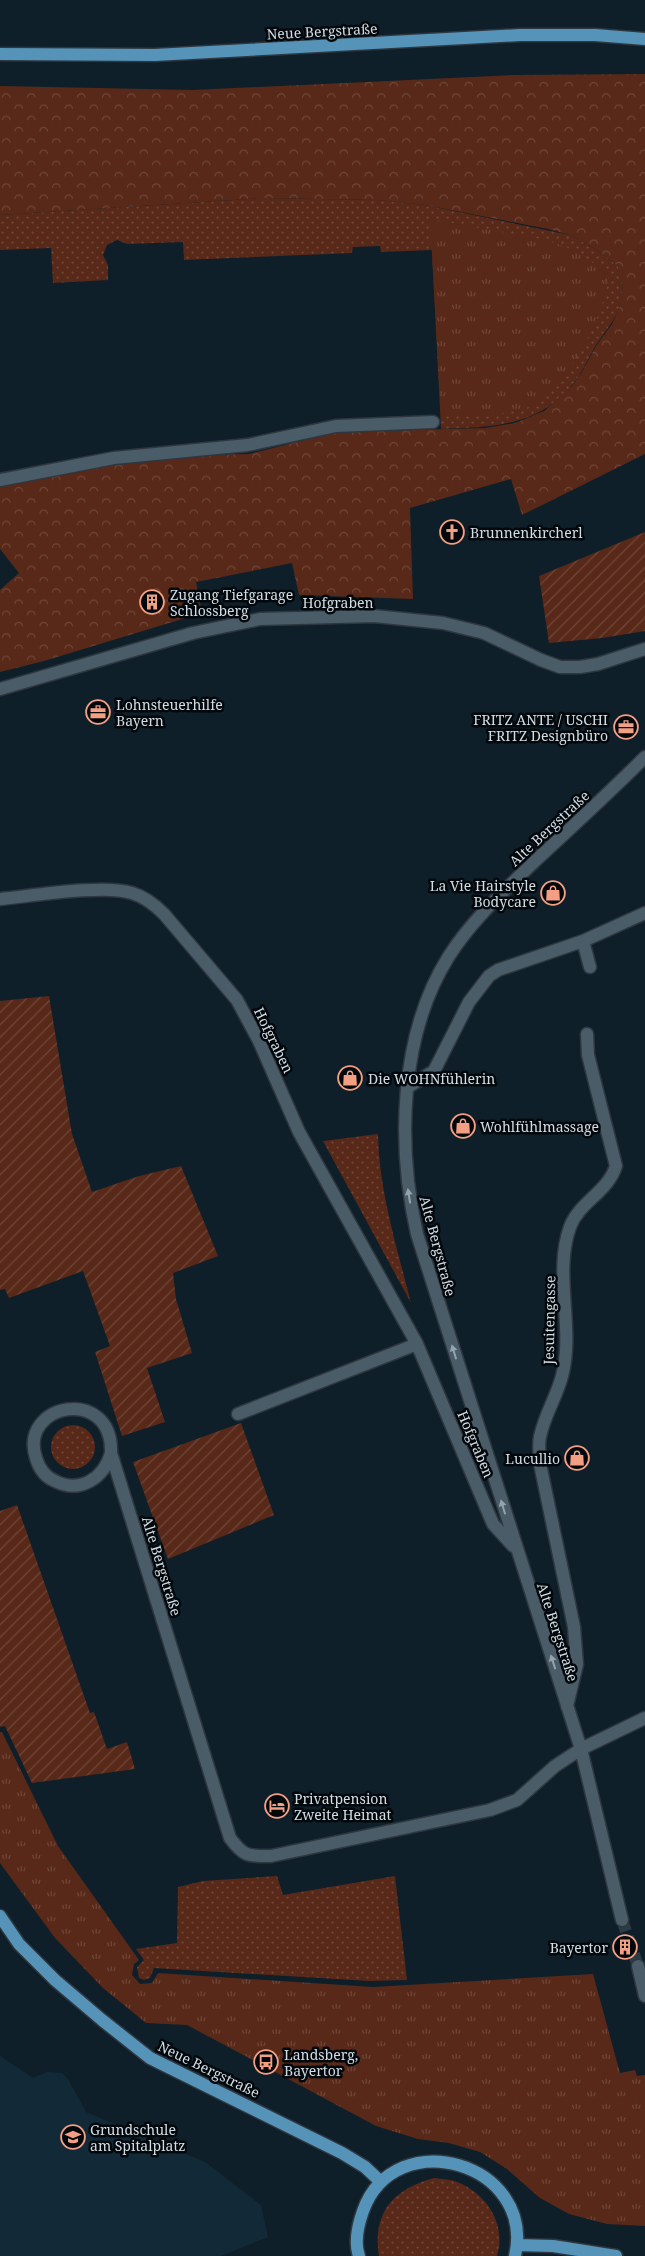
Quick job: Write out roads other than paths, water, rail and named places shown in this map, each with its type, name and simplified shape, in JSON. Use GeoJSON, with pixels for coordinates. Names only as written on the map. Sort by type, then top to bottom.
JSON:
{"type":"FeatureCollection","features":[{"type":"Feature","properties":{"kind":"main road","name":"Neue Bergstraße"},"geometry":{"type":"LineString","coordinates":[[0,54],[155,55],[520,35],[595,35],[645,39]]}},
{"type":"Feature","properties":{"kind":"main road","name":"Neue Bergstraße"},"geometry":{"type":"LineString","coordinates":[[0,1916],[19,1944],[55,1980],[150,2058],[342,2153],[365,2167],[381,2182]]}},
{"type":"Feature","properties":{"kind":"main road"},"geometry":{"type":"LineString","coordinates":[[359,2256],[357,2226],[366,2203],[381,2182],[404,2167],[430,2160],[457,2163],[482,2174],[502,2193],[514,2218],[516,2251],[553,2246],[616,2256]]}},
{"type":"Feature","properties":{"kind":"street"},"geometry":{"type":"LineString","coordinates":[[0,480],[114,458],[248,445],[336,426],[433,422]]}},
{"type":"Feature","properties":{"kind":"street","name":"Hofgraben"},"geometry":{"type":"LineString","coordinates":[[0,689],[193,633],[251,620],[277,618],[374,616],[443,623],[484,634],[560,667],[580,667],[598,664],[645,649]]}},
{"type":"Feature","properties":{"kind":"street","name":"Alte Bergstraße"},"geometry":{"type":"LineString","coordinates":[[622,1920],[580,1749],[417,1234],[409,1198],[404,1120],[412,1056],[422,1019],[437,978],[449,956],[490,904],[645,757]]}},
{"type":"Feature","properties":{"kind":"street","name":"Hofgraben"},"geometry":{"type":"LineString","coordinates":[[0,899],[110,889],[131,893],[151,901],[237,1000],[259,1041],[299,1132],[417,1344],[493,1524],[516,1550]]}},
{"type":"Feature","properties":{"kind":"street"},"geometry":{"type":"LineString","coordinates":[[408,1086],[434,1071],[469,1002],[489,976],[498,970],[583,941],[645,913]]}},
{"type":"Feature","properties":{"kind":"street"},"geometry":{"type":"LineString","coordinates":[[583,941],[590,967]]}},
{"type":"Feature","properties":{"kind":"street","name":"Jesuitengasse"},"geometry":{"type":"LineString","coordinates":[[567,1709],[577,1664],[574,1627],[540,1464],[540,1438],[563,1375],[566,1343],[564,1272],[570,1228],[578,1214],[609,1182],[616,1166],[588,1055],[586,1034]]}},
{"type":"Feature","properties":{"kind":"street"},"geometry":{"type":"LineString","coordinates":[[238,1414],[417,1344]]}},
{"type":"Feature","properties":{"kind":"street","name":"Alte Bergstraße"},"geometry":{"type":"LineString","coordinates":[[111,1453],[108,1464],[93,1480],[84,1484],[67,1485],[52,1480],[44,1473],[38,1464],[34,1443],[44,1421],[53,1413],[74,1408],[95,1415],[103,1422],[108,1432],[111,1453],[230,1838],[240,1852],[255,1856],[271,1856],[490,1810],[517,1800],[555,1766],[580,1749]]}},
{"type":"Feature","properties":{"kind":"street"},"geometry":{"type":"LineString","coordinates":[[580,1749],[645,1718]]}},
{"type":"Feature","properties":{"kind":"street"},"geometry":{"type":"LineString","coordinates":[[638,1966],[645,1996]]}},
{"type":"Feature","properties":{"kind":"tunnel"},"geometry":{"type":"LineString","coordinates":[[622,1920],[638,1966]]}},
{"type":"Feature","properties":{"kind":"place","name":"Brunnenkircherl"},"geometry":{"type":"Point","coordinates":[452,532]}},
{"type":"Feature","properties":{"kind":"place","name":"Zugang Tiefgarage Schlossberg"},"geometry":{"type":"Point","coordinates":[152,602]}},
{"type":"Feature","properties":{"kind":"place","name":"Lohnsteuerhilfe Bayern"},"geometry":{"type":"Point","coordinates":[98,712]}},
{"type":"Feature","properties":{"kind":"place","name":"FRITZ ANTE / USCHI FRITZ Designbüro"},"geometry":{"type":"Point","coordinates":[626,727]}},
{"type":"Feature","properties":{"kind":"place","name":"La Vie Hairstyle Bodycare"},"geometry":{"type":"Point","coordinates":[553,893]}},
{"type":"Feature","properties":{"kind":"place","name":"Die WOHNfühlerin"},"geometry":{"type":"Point","coordinates":[350,1078]}},
{"type":"Feature","properties":{"kind":"place","name":"Wohlfühlmassage"},"geometry":{"type":"Point","coordinates":[463,1126]}},
{"type":"Feature","properties":{"kind":"place","name":"Lucullio"},"geometry":{"type":"Point","coordinates":[577,1458]}},
{"type":"Feature","properties":{"kind":"place","name":"Privatpension Zweite Heimat"},"geometry":{"type":"Point","coordinates":[277,1806]}},
{"type":"Feature","properties":{"kind":"place","name":"Bayertor"},"geometry":{"type":"Point","coordinates":[625,1947]}},
{"type":"Feature","properties":{"kind":"place","name":"Landsberg, Bayertor"},"geometry":{"type":"Point","coordinates":[266,2062]}},
{"type":"Feature","properties":{"kind":"place","name":"Grundschule am Spitalplatz"},"geometry":{"type":"Point","coordinates":[73,2137]}}]}
